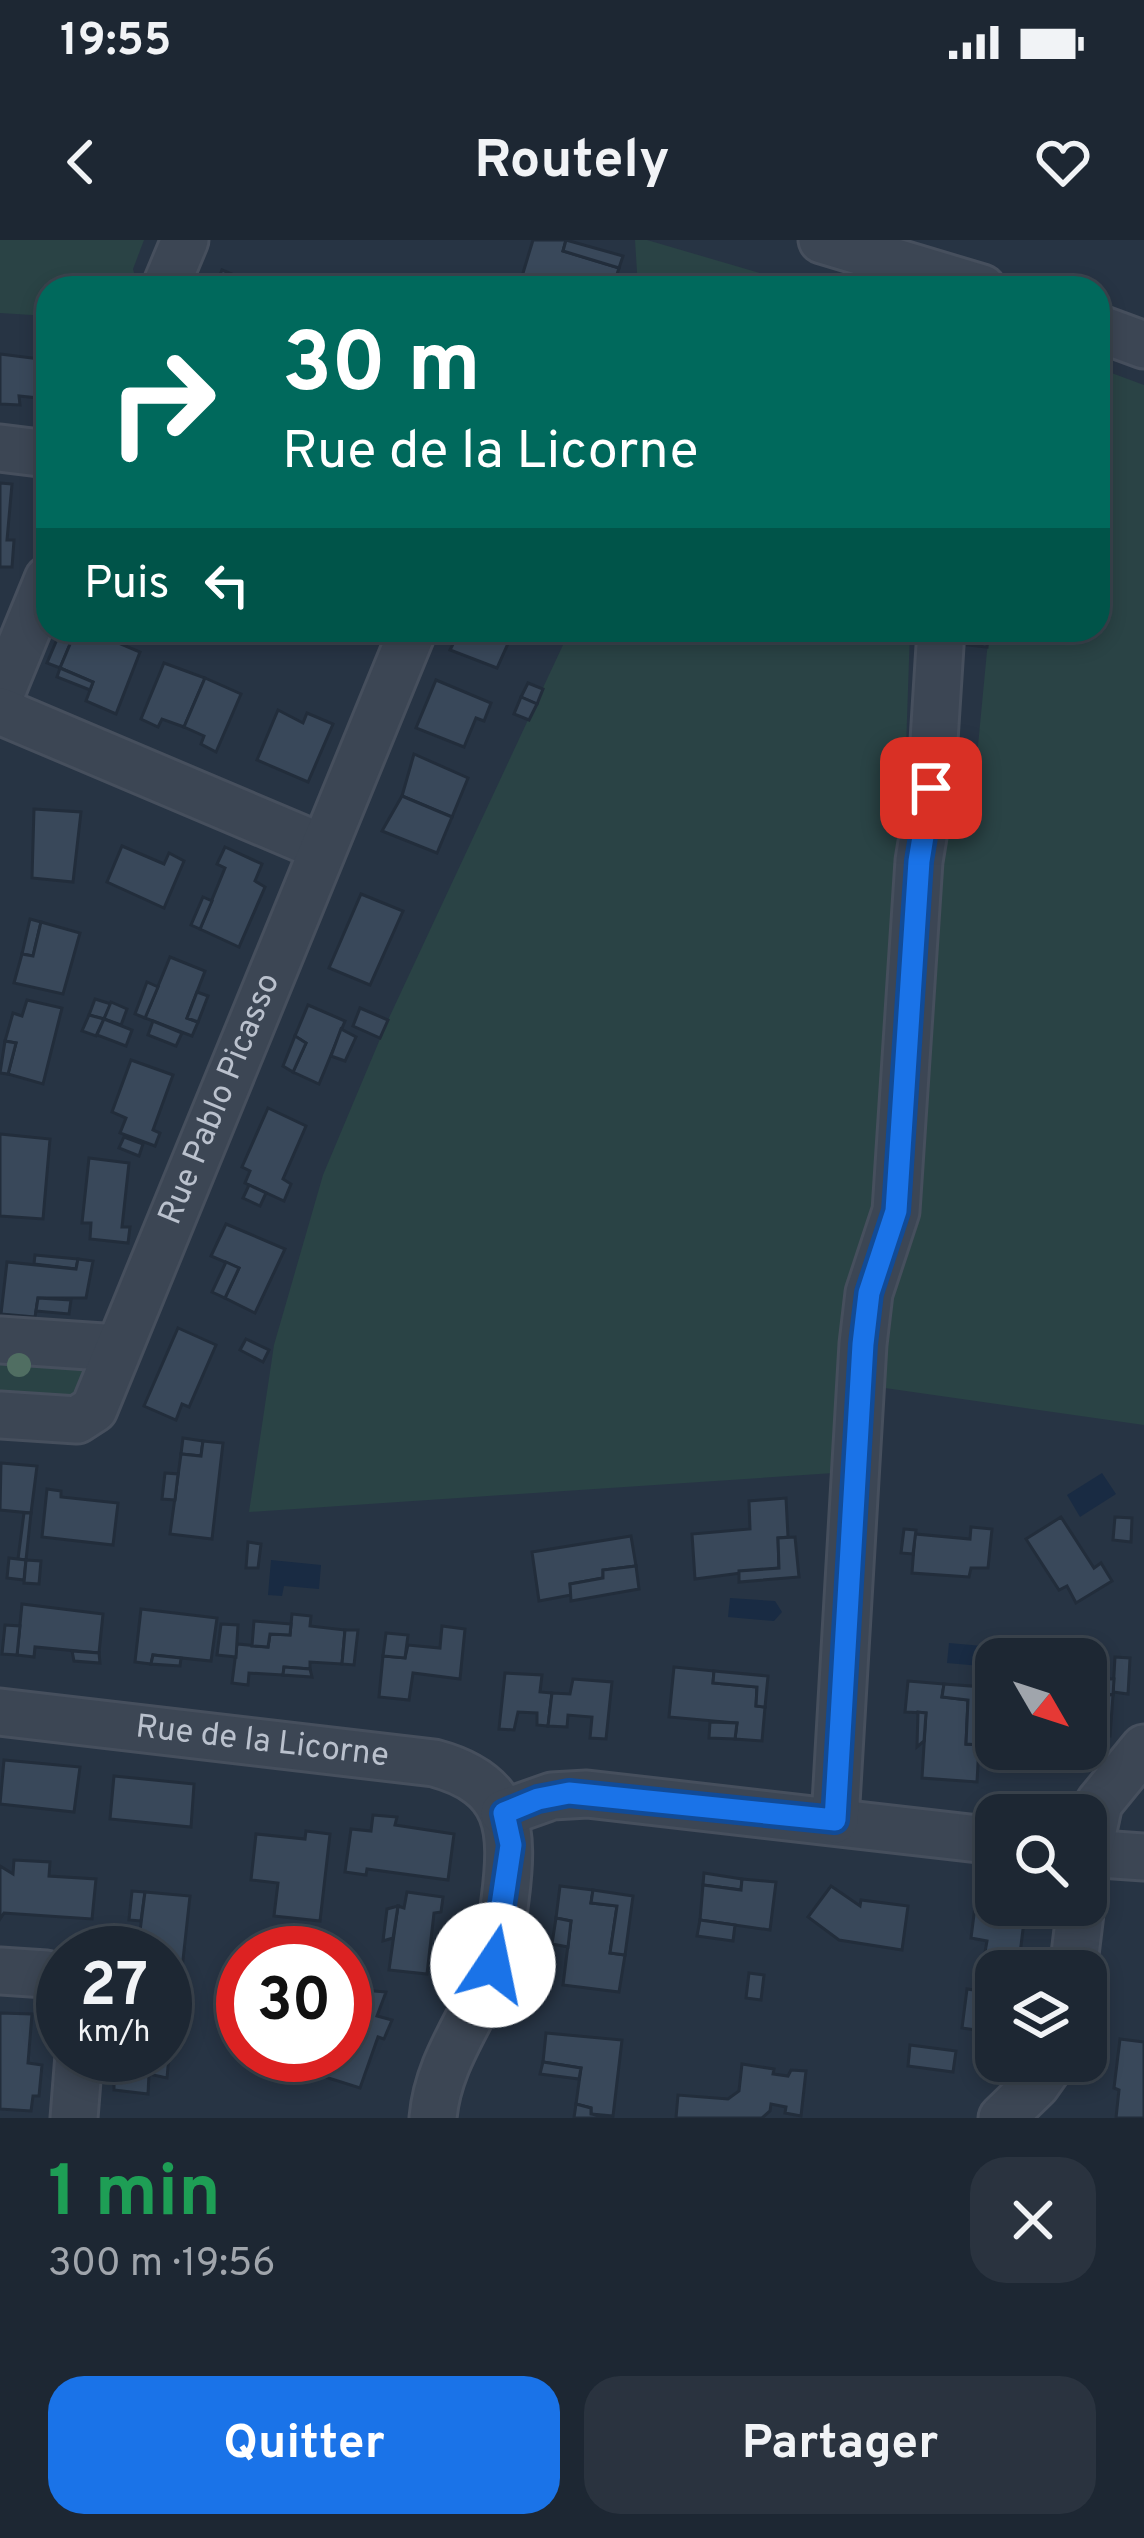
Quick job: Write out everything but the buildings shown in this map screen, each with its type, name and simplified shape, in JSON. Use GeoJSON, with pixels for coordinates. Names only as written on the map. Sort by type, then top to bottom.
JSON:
{"type":"FeatureCollection","features":[{"type":"Feature","properties":{"kind":"street"},"geometry":{"type":"LineString","coordinates":[[170,276],[185,240]]}},
{"type":"Feature","properties":{"kind":"street"},"geometry":{"type":"LineString","coordinates":[[822,240],[940,276]]}},
{"type":"Feature","properties":{"kind":"street"},"geometry":{"type":"LineString","coordinates":[[1110,332],[1144,344]]}},
{"type":"Feature","properties":{"kind":"street"},"geometry":{"type":"LineString","coordinates":[[0,448],[36,452]]}},
{"type":"Feature","properties":{"kind":"street"},"geometry":{"type":"LineString","coordinates":[[0,696],[36,608]]}},
{"type":"Feature","properties":{"kind":"street","name":"Rue Pablo Picasso"},"geometry":{"type":"LineString","coordinates":[[0,1415],[70,1420],[86,1417],[97,1402],[408,642]]}},
{"type":"Feature","properties":{"kind":"street"},"geometry":{"type":"LineString","coordinates":[[835,1820],[863,1344],[869,1293],[896,1211],[919,861],[931,788],[940,642]]}},
{"type":"Feature","properties":{"kind":"street"},"geometry":{"type":"LineString","coordinates":[[0,711],[321,847]]}},
{"type":"Feature","properties":{"kind":"street"},"geometry":{"type":"LineString","coordinates":[[0,1340],[118,1348]]}},
{"type":"Feature","properties":{"kind":"street","name":"Rue de la Licorne"},"geometry":{"type":"LineString","coordinates":[[0,1712],[434,1763],[482,1784],[504,1813]]}},
{"type":"Feature","properties":{"kind":"street"},"geometry":{"type":"LineString","coordinates":[[1107,1795],[1144,1748]]}},
{"type":"Feature","properties":{"kind":"street"},"geometry":{"type":"LineString","coordinates":[[433,2118],[435,2092],[448,2055],[485,1985],[499,1944],[511,1845],[504,1813],[569,1793],[975,1838]]}},
{"type":"Feature","properties":{"kind":"street"},"geometry":{"type":"LineString","coordinates":[[1107,1854],[1144,1857]]}},
{"type":"Feature","properties":{"kind":"street"},"geometry":{"type":"LineString","coordinates":[[0,1971],[36,1973]]}},
{"type":"Feature","properties":{"kind":"street"},"geometry":{"type":"LineString","coordinates":[[74,2118],[77,2082]]}},
{"type":"Feature","properties":{"kind":"street"},"geometry":{"type":"LineString","coordinates":[[1002,2118],[1038,2082]]}},
{"type":"Feature","properties":{"kind":"green space"},"geometry":{"type":"Polygon","coordinates":[[[0,240],[144,240],[135,276],[36,276],[36,315],[0,313],[0,240]]]}},
{"type":"Feature","properties":{"kind":"green space"},"geometry":{"type":"Polygon","coordinates":[[[635,240],[770,276],[637,276],[635,240]]]}},
{"type":"Feature","properties":{"kind":"green space"},"geometry":{"type":"Polygon","coordinates":[[[1110,372],[1144,385],[1144,1425],[885,1388],[864,1471],[249,1512],[274,1345],[323,1175],[388,1020],[564,642],[910,642],[888,1283],[946,787],[974,788],[988,642],[1110,642],[1110,372]]]}},
{"type":"Feature","properties":{"kind":"green space"},"geometry":{"type":"Polygon","coordinates":[[[0,1352],[85,1367],[86,1396],[0,1402],[0,1352]]]}},
{"type":"Feature","properties":{"kind":"water"},"geometry":{"type":"Polygon","coordinates":[[[1102,1473],[1116,1494],[1080,1517],[1067,1495],[1102,1473]]]}},
{"type":"Feature","properties":{"kind":"water"},"geometry":{"type":"Polygon","coordinates":[[[271,1560],[321,1565],[319,1589],[284,1586],[282,1596],[268,1595],[271,1560]]]}},
{"type":"Feature","properties":{"kind":"water"},"geometry":{"type":"Polygon","coordinates":[[[730,1598],[775,1601],[782,1612],[774,1621],[728,1617],[730,1598]]]}},
{"type":"Feature","properties":{"kind":"water"},"geometry":{"type":"Polygon","coordinates":[[[949,1643],[975,1645],[975,1665],[947,1663],[949,1643]]]}},
{"type":"Feature","properties":{"kind":"route"},"geometry":{"type":"LineString","coordinates":[[493,1965],[511,1845],[504,1813],[518,1806],[569,1793],[835,1820],[863,1344],[869,1293],[896,1211],[919,861],[931,788]]}}]}
